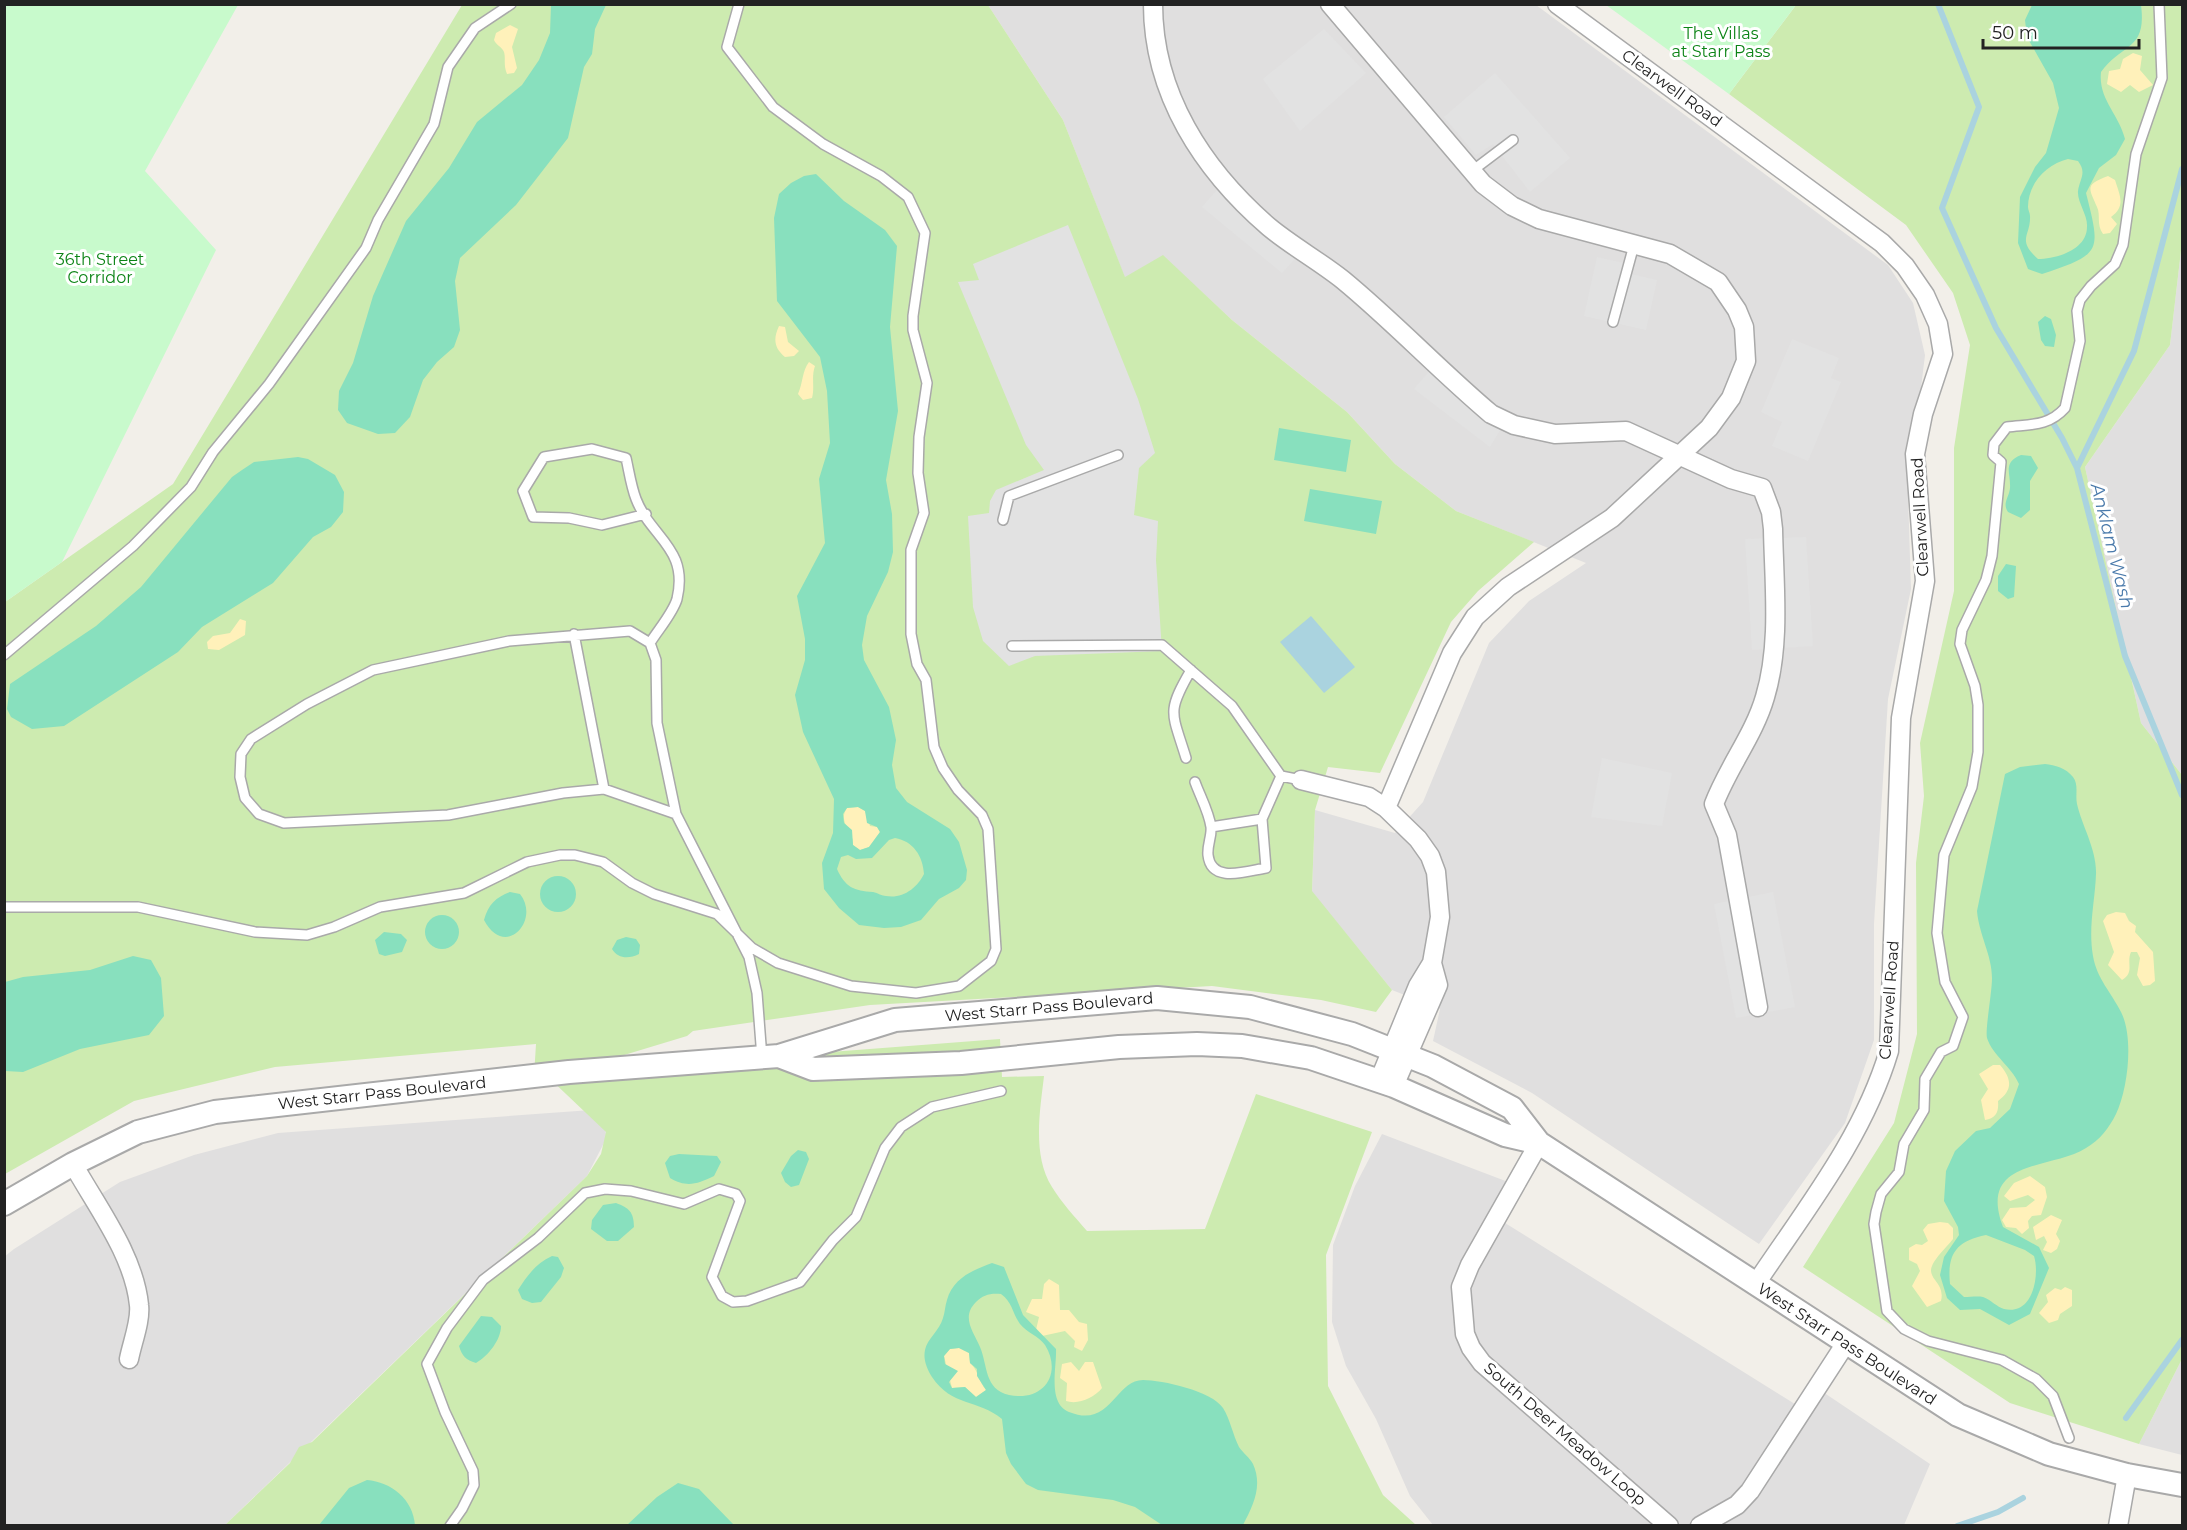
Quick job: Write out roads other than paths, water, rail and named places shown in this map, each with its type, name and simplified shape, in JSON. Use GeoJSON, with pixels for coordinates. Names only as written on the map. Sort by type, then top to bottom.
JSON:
{"type":"FeatureCollection","features":[{"type":"Feature","properties":{"kind":"street"},"geometry":{"type":"LineString","coordinates":[[1153,4],[1155,45],[1168,90],[1190,138],[1236,197],[1271,228],[1342,279],[1491,414],[1514,425],[1555,434],[1626,431],[1731,479],[1762,488],[1772,512],[1774,652],[1765,698],[1724,779],[1714,804],[1727,835],[1758,1007]]}},
{"type":"Feature","properties":{"kind":"street"},"geometry":{"type":"LineString","coordinates":[[1330,4],[1483,184],[1512,206],[1539,219],[1670,254],[1718,282],[1737,310],[1744,327],[1746,361],[1731,398],[1709,428],[1678,454],[1612,518],[1508,587],[1475,617],[1452,653],[1386,808]]}},
{"type":"Feature","properties":{"kind":"street","name":"Clearwell Road"},"geometry":{"type":"LineString","coordinates":[[1557,4],[1882,243],[1905,266],[1925,294],[1938,324],[1943,354],[1923,414],[1916,454],[1925,581],[1901,718],[1889,1051],[1864,1118],[1755,1285]]}},
{"type":"Feature","properties":{"kind":"street"},"geometry":{"type":"LineString","coordinates":[[1300,780],[1369,797],[1386,808],[1418,839],[1430,856],[1436,872],[1440,917],[1432,963],[1438,985],[1386,1083]]}},
{"type":"Feature","properties":{"kind":"street","name":"West Starr Pass Boulevard"},"geometry":{"type":"LineString","coordinates":[[4,1204],[74,1164],[138,1132],[215,1112],[569,1072],[771,1057],[895,1020],[1157,998],[1250,1007],[1315,1023],[1400,1053],[1433,1066],[1512,1108],[1539,1143],[1958,1415],[2049,1454],[2127,1475],[2182,1485]]}},
{"type":"Feature","properties":{"kind":"street","name":"West Starr Pass Boulevard"},"geometry":{"type":"LineString","coordinates":[[771,1057],[813,1069],[961,1063],[1119,1047],[1197,1044],[1242,1046],[1311,1058],[1386,1083],[1506,1135],[1539,1143]]}},
{"type":"Feature","properties":{"kind":"street","name":"South Deer Meadow Loop"},"geometry":{"type":"LineString","coordinates":[[1539,1143],[1470,1265],[1461,1287],[1465,1334],[1471,1348],[1482,1363],[1669,1526]]}},
{"type":"Feature","properties":{"kind":"street"},"geometry":{"type":"LineString","coordinates":[[74,1164],[118,1243],[129,1269],[140,1306],[129,1359]]}},
{"type":"Feature","properties":{"kind":"street"},"geometry":{"type":"LineString","coordinates":[[1700,1526],[1737,1505],[1750,1491],[1846,1343]]}},
{"type":"Feature","properties":{"kind":"street"},"geometry":{"type":"LineString","coordinates":[[2118,1526],[2127,1475]]}},
{"type":"Feature","properties":{"kind":"lane"},"geometry":{"type":"LineString","coordinates":[[4,655],[133,546],[191,487],[213,452],[269,384],[345,281],[366,248],[378,219],[434,124],[448,67],[475,28],[511,4]]}},
{"type":"Feature","properties":{"kind":"lane"},"geometry":{"type":"LineString","coordinates":[[4,907],[138,908],[255,932],[307,935],[334,927],[380,907],[464,893],[527,862],[560,855],[575,855],[603,862],[633,884],[654,894],[717,914],[752,948],[778,963],[851,986],[894,993],[931,992],[959,986],[991,961],[996,949],[987,829],[982,814],[958,790],[934,747],[926,680],[917,664],[911,634],[911,550],[924,513],[918,473],[919,437],[927,383],[913,330],[913,304],[925,247],[922,222],[908,197],[896,187],[823,144],[773,107],[727,47],[739,4]]}},
{"type":"Feature","properties":{"kind":"lane"},"geometry":{"type":"LineString","coordinates":[[2068,1438],[2053,1396],[2036,1379],[2002,1360],[1928,1341],[1904,1329],[1887,1311],[1874,1224],[1881,1194],[1899,1172],[1904,1144],[1924,1110],[1925,1079],[1941,1052],[1953,1046],[1963,1017],[1945,982],[1937,933],[1944,855],[1972,787],[1978,752],[1977,695],[1960,644],[1962,630],[1986,580],[1992,556],[2001,462],[1993,454],[1994,444],[2007,427],[2028,427],[2060,413],[2065,408],[2080,341],[2076,311],[2080,300],[2091,286],[2115,264],[2122,245],[2136,154],[2162,78],[2163,52],[2159,4]]}},
{"type":"Feature","properties":{"kind":"lane"},"geometry":{"type":"LineString","coordinates":[[1472,171],[1513,140]]}},
{"type":"Feature","properties":{"kind":"lane"},"geometry":{"type":"LineString","coordinates":[[1613,322],[1634,245]]}},
{"type":"Feature","properties":{"kind":"lane"},"geometry":{"type":"LineString","coordinates":[[646,514],[602,525],[569,518],[533,517],[523,491],[544,457],[592,448],[626,458],[636,501],[646,514],[679,566],[677,600],[650,643]]}},
{"type":"Feature","properties":{"kind":"lane"},"geometry":{"type":"LineString","coordinates":[[1004,520],[1010,496],[1118,455]]}},
{"type":"Feature","properties":{"kind":"lane"},"geometry":{"type":"LineString","coordinates":[[676,814],[604,789],[563,793],[448,815],[284,823],[259,814],[245,798],[240,777],[241,754],[251,739],[306,704],[373,670],[509,641],[630,631],[650,643],[656,660],[657,723],[676,814],[750,957],[771,1057]]}},
{"type":"Feature","properties":{"kind":"lane"},"geometry":{"type":"LineString","coordinates":[[574,634],[604,789]]}},
{"type":"Feature","properties":{"kind":"lane"},"geometry":{"type":"LineString","coordinates":[[1012,646],[1162,645],[1232,706],[1281,776],[1300,780]]}},
{"type":"Feature","properties":{"kind":"lane"},"geometry":{"type":"LineString","coordinates":[[1185,758],[1172,711],[1177,694],[1191,670]]}},
{"type":"Feature","properties":{"kind":"lane"},"geometry":{"type":"LineString","coordinates":[[1195,782],[1211,827],[1208,854],[1212,868],[1219,873],[1229,874],[1266,868],[1262,819],[1281,776]]}},
{"type":"Feature","properties":{"kind":"lane"},"geometry":{"type":"LineString","coordinates":[[1211,827],[1262,819]]}},
{"type":"Feature","properties":{"kind":"lane"},"geometry":{"type":"LineString","coordinates":[[450,1526],[474,1485],[473,1471],[445,1412],[427,1364],[447,1328],[483,1280],[538,1238],[585,1193],[605,1189],[631,1191],[684,1204],[720,1189],[736,1194],[740,1201],[712,1277],[722,1296],[733,1302],[747,1300],[789,1287],[809,1274],[833,1240],[856,1217],[890,1138],[909,1120],[932,1107],[1001,1091]]}},
{"type":"Feature","properties":{"kind":"water"},"geometry":{"type":"Polygon","coordinates":[[[1311,616],[1355,667],[1324,693],[1280,642],[1311,616]]]}},
{"type":"Feature","properties":{"kind":"waterway"},"geometry":{"type":"LineString","coordinates":[[1938,4],[1979,107],[1942,208],[1996,328],[2062,438],[2077,468]]}},
{"type":"Feature","properties":{"kind":"waterway","name":"Anklam Wash"},"geometry":{"type":"LineString","coordinates":[[2182,169],[2134,351],[2077,468],[2125,656],[2182,795]]}},
{"type":"Feature","properties":{"kind":"waterway","name":"Anklam Wash"},"geometry":{"type":"LineString","coordinates":[[2126,1418],[2182,1340]]}},
{"type":"Feature","properties":{"kind":"waterway","name":"Anklam Wash"},"geometry":{"type":"LineString","coordinates":[[1957,1526],[1998,1512],[2023,1498]]}},
{"type":"Feature","properties":{"kind":"park label","name":"The Villas at Starr Pass"},"geometry":{"type":"Point","coordinates":[1721,42]}},
{"type":"Feature","properties":{"kind":"park label","name":"36th Street Corridor"},"geometry":{"type":"Point","coordinates":[100,268]}}]}
